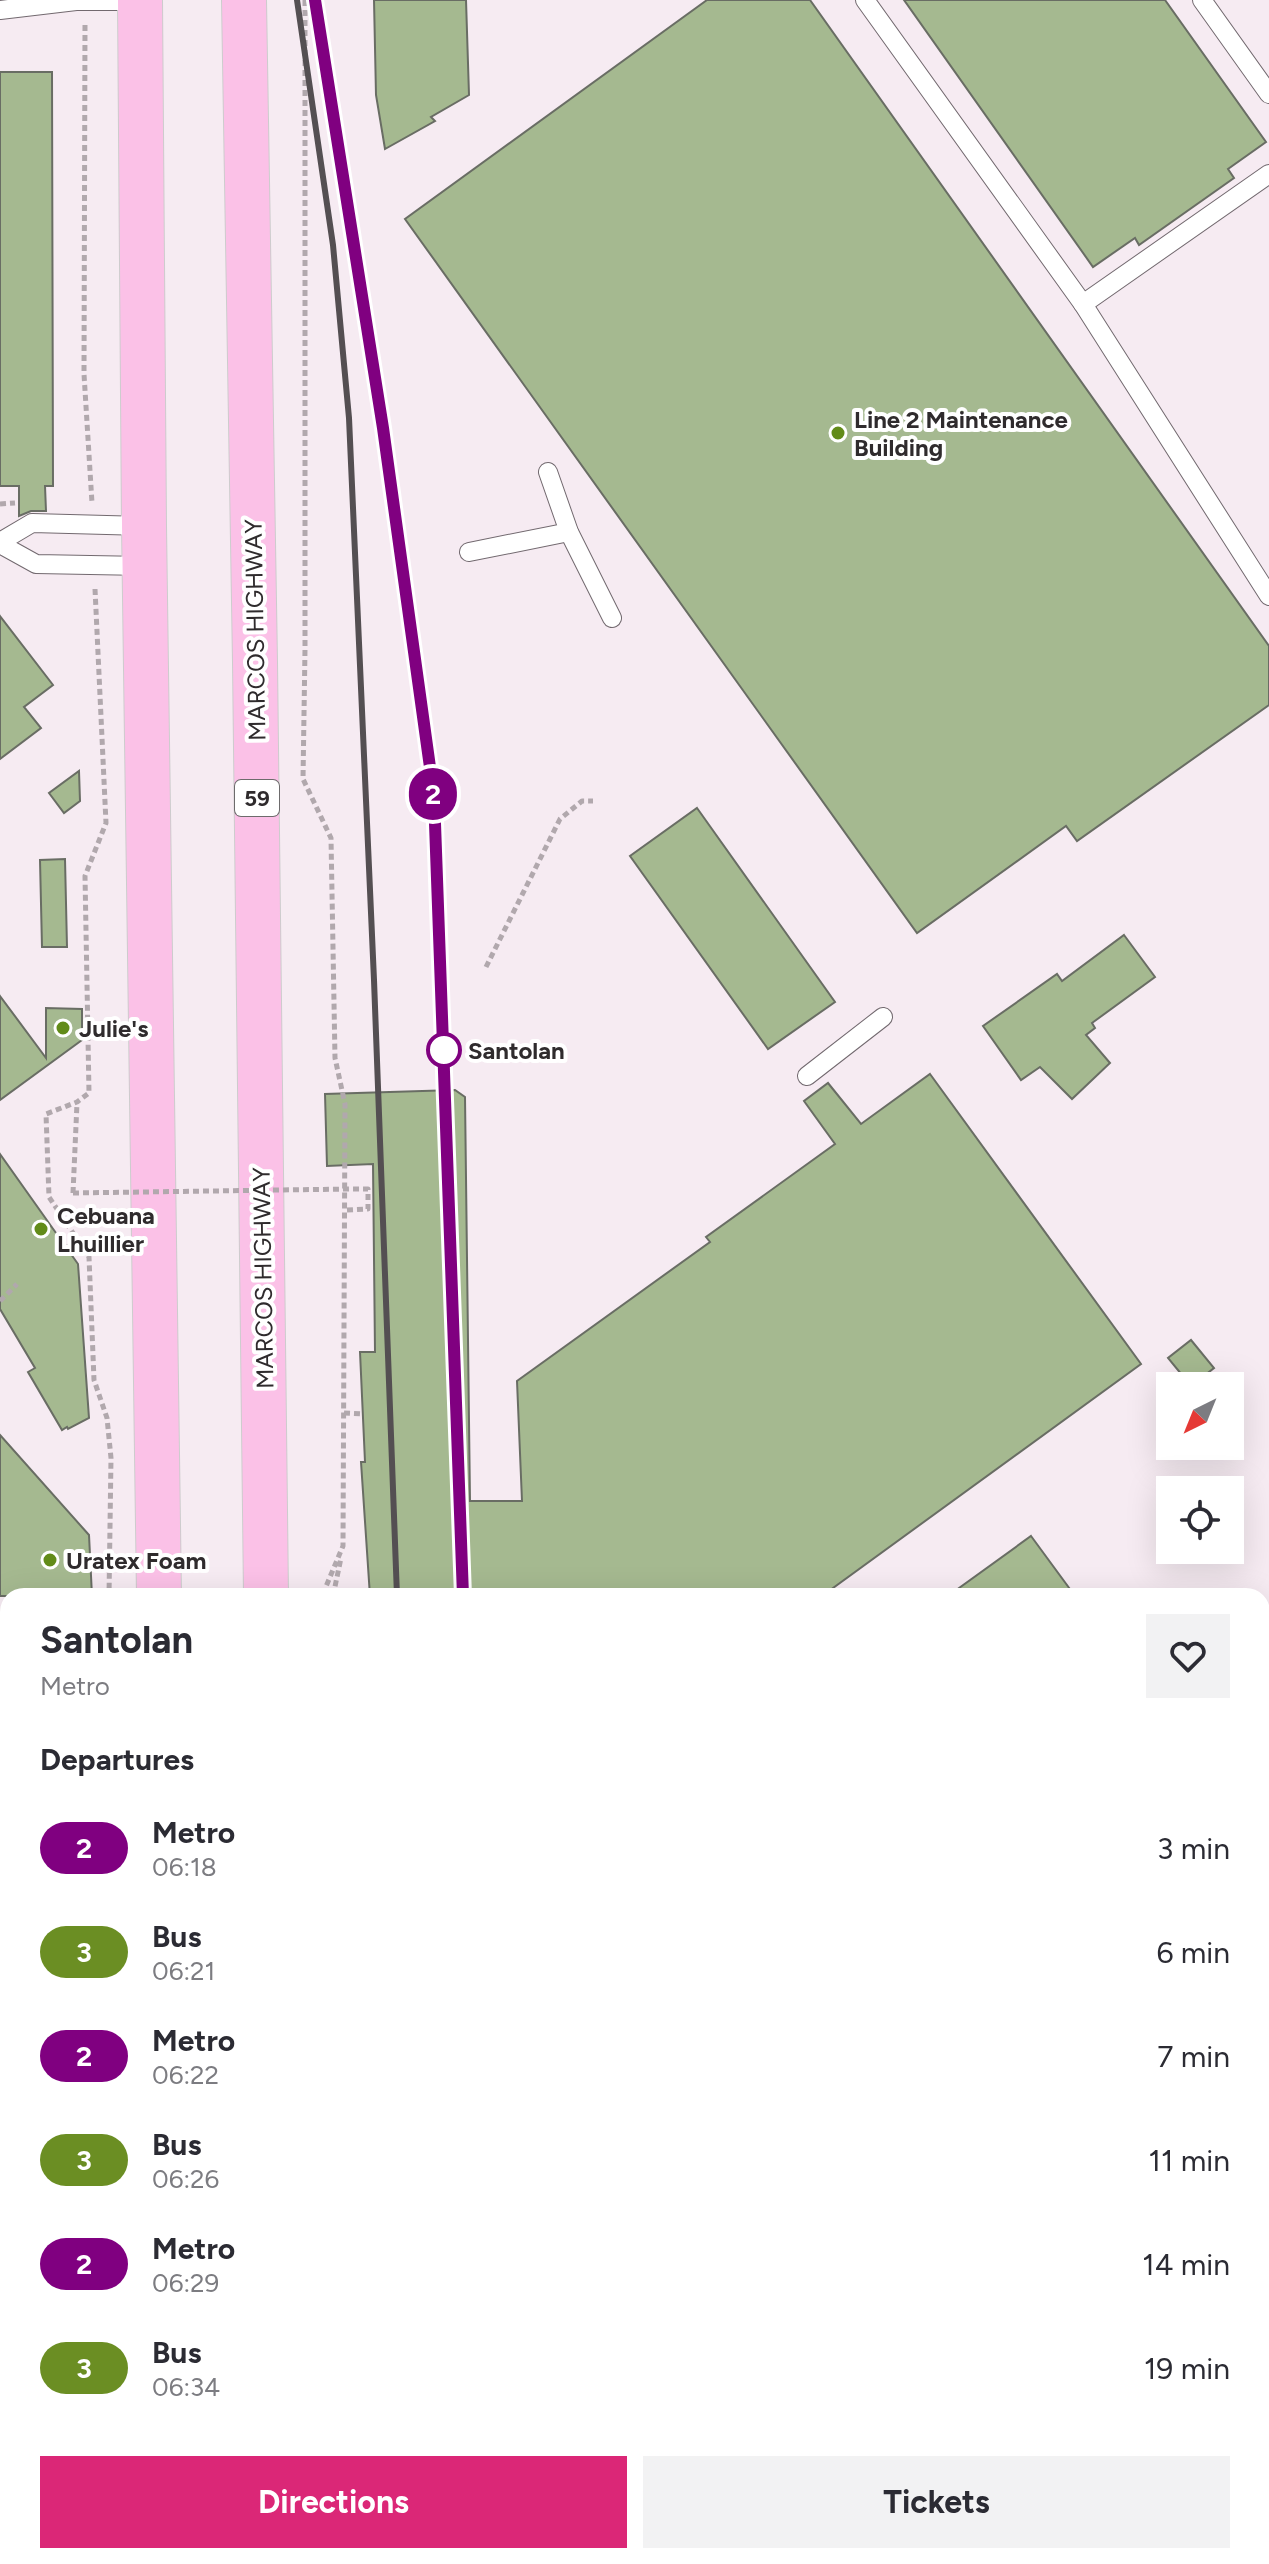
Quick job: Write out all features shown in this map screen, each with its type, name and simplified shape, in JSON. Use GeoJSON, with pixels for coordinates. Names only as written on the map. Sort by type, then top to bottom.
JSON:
{"type":"FeatureCollection","features":[{"type":"Feature","properties":{"kind":"main road"},"geometry":{"type":"LineString","coordinates":[[140,0],[154,1588]]}},
{"type":"Feature","properties":{"kind":"main road","name":"MARCOS HIGHWAY"},"geometry":{"type":"LineString","coordinates":[[244,0],[266,1588]]}},
{"type":"Feature","properties":{"kind":"lane"},"geometry":{"type":"LineString","coordinates":[[0,10],[85,1],[140,0]]}},
{"type":"Feature","properties":{"kind":"lane"},"geometry":{"type":"LineString","coordinates":[[865,0],[1083,304],[1269,596]]}},
{"type":"Feature","properties":{"kind":"lane"},"geometry":{"type":"LineString","coordinates":[[1202,0],[1269,94]]}},
{"type":"Feature","properties":{"kind":"lane"},"geometry":{"type":"LineString","coordinates":[[1083,304],[1269,174]]}},
{"type":"Feature","properties":{"kind":"lane"},"geometry":{"type":"LineString","coordinates":[[548,472],[569,532],[612,618]]}},
{"type":"Feature","properties":{"kind":"lane"},"geometry":{"type":"LineString","coordinates":[[32,523],[93,525],[145,546],[94,566],[36,564],[0,543],[32,523]]}},
{"type":"Feature","properties":{"kind":"lane"},"geometry":{"type":"LineString","coordinates":[[469,552],[569,532]]}},
{"type":"Feature","properties":{"kind":"lane"},"geometry":{"type":"LineString","coordinates":[[807,1076],[883,1017]]}},
{"type":"Feature","properties":{"kind":"path"},"geometry":{"type":"LineString","coordinates":[[305,0],[303,779],[331,838],[335,1058],[345,1104],[347,1210],[343,1546],[335,1588]]}},
{"type":"Feature","properties":{"kind":"path"},"geometry":{"type":"LineString","coordinates":[[85,1],[84,374],[93,525]]}},
{"type":"Feature","properties":{"kind":"path"},"geometry":{"type":"LineString","coordinates":[[94,566],[106,823],[85,876],[89,1093],[77,1102],[46,1114],[49,1197],[89,1257],[94,1380],[107,1418],[111,1458],[109,1588]]}},
{"type":"Feature","properties":{"kind":"path"},"geometry":{"type":"LineString","coordinates":[[486,967],[560,819],[582,801],[593,801]]}},
{"type":"Feature","properties":{"kind":"path"},"geometry":{"type":"LineString","coordinates":[[77,1102],[73,1193],[368,1189],[368,1209],[347,1210]]}},
{"type":"Feature","properties":{"kind":"path"},"geometry":{"type":"LineString","coordinates":[[66,1248],[78,1240]]}},
{"type":"Feature","properties":{"kind":"path"},"geometry":{"type":"LineString","coordinates":[[0,1301],[17,1284]]}},
{"type":"Feature","properties":{"kind":"path"},"geometry":{"type":"LineString","coordinates":[[344,1413],[363,1414]]}},
{"type":"Feature","properties":{"kind":"path"},"geometry":{"type":"LineString","coordinates":[[325,1588],[343,1546]]}},
{"type":"Feature","properties":{"kind":"building"},"geometry":{"type":"Polygon","coordinates":[[[374,0],[466,0],[469,95],[431,117],[435,121],[385,149],[376,95],[374,0]]]}},
{"type":"Feature","properties":{"kind":"building","name":"Line 2 Maintenance Building"},"geometry":{"type":"Polygon","coordinates":[[[707,0],[810,0],[1269,646],[1269,705],[1077,841],[1066,826],[917,933],[405,219],[707,0]]]}},
{"type":"Feature","properties":{"kind":"building"},"geometry":{"type":"Polygon","coordinates":[[[904,0],[1165,0],[1266,142],[1228,169],[1234,178],[1139,245],[1135,238],[1093,267],[904,0]]]}},
{"type":"Feature","properties":{"kind":"building"},"geometry":{"type":"Polygon","coordinates":[[[0,72],[52,72],[53,486],[45,486],[46,511],[31,511],[19,516],[19,486],[0,486],[0,72]]]}},
{"type":"Feature","properties":{"kind":"building"},"geometry":{"type":"Polygon","coordinates":[[[0,616],[53,685],[24,707],[41,728],[0,759],[0,616]]]}},
{"type":"Feature","properties":{"kind":"building"},"geometry":{"type":"Polygon","coordinates":[[[79,771],[80,801],[64,813],[49,793],[79,771]]]}},
{"type":"Feature","properties":{"kind":"building"},"geometry":{"type":"Polygon","coordinates":[[[697,808],[835,1002],[768,1049],[630,856],[697,808]]]}},
{"type":"Feature","properties":{"kind":"building"},"geometry":{"type":"Polygon","coordinates":[[[65,859],[67,947],[42,947],[40,860],[65,859]]]}},
{"type":"Feature","properties":{"kind":"building"},"geometry":{"type":"Polygon","coordinates":[[[1124,935],[1155,977],[1092,1023],[1095,1028],[1086,1035],[1110,1063],[1072,1099],[1040,1067],[1021,1080],[983,1026],[1057,974],[1062,981],[1124,935]]]}},
{"type":"Feature","properties":{"kind":"building"},"geometry":{"type":"Polygon","coordinates":[[[0,996],[46,1058],[46,1008],[82,1009],[82,1040],[0,1100],[0,996]]]}},
{"type":"Feature","properties":{"kind":"building"},"geometry":{"type":"Polygon","coordinates":[[[930,1074],[1141,1364],[833,1588],[369,1588],[361,1462],[365,1462],[360,1352],[375,1352],[373,1164],[327,1166],[325,1094],[455,1090],[465,1097],[470,1501],[522,1501],[517,1381],[710,1242],[706,1237],[835,1144],[804,1101],[828,1083],[861,1124],[930,1074]]]}},
{"type":"Feature","properties":{"kind":"building"},"geometry":{"type":"Polygon","coordinates":[[[0,1154],[78,1264],[89,1418],[68,1429],[62,1430],[28,1372],[35,1368],[0,1309],[0,1154]]]}},
{"type":"Feature","properties":{"kind":"building"},"geometry":{"type":"Polygon","coordinates":[[[1191,1340],[1214,1368],[1209,1372],[1180,1372],[1168,1358],[1191,1340]]]}},
{"type":"Feature","properties":{"kind":"building"},"geometry":{"type":"Polygon","coordinates":[[[0,1435],[89,1535],[92,1588],[0,1588],[0,1435]]]}},
{"type":"Feature","properties":{"kind":"building"},"geometry":{"type":"Polygon","coordinates":[[[1031,1536],[1069,1588],[959,1588],[1031,1536]]]}},
{"type":"Feature","properties":{"kind":"railway"},"geometry":{"type":"LineString","coordinates":[[297,0],[333,245],[349,418],[397,1588]]}},
{"type":"Feature","properties":{"kind":"railway"},"geometry":{"type":"LineString","coordinates":[[315,0],[383,428],[434,796],[463,1588]]}},
{"type":"Feature","properties":{"kind":"metro line","name":"2"},"geometry":{"type":"LineString","coordinates":[[315,0],[383,428],[434,796],[463,1588]]}},
{"type":"Feature","properties":{"kind":"place","name":"Line 2 Maintenance Building"},"geometry":{"type":"Point","coordinates":[838,433]}},
{"type":"Feature","properties":{"kind":"place","name":"Julie's"},"geometry":{"type":"Point","coordinates":[63,1028]}},
{"type":"Feature","properties":{"kind":"place","name":"Santolan"},"geometry":{"type":"Point","coordinates":[444,1050]}},
{"type":"Feature","properties":{"kind":"place","name":"Cebuana Lhuillier"},"geometry":{"type":"Point","coordinates":[41,1229]}},
{"type":"Feature","properties":{"kind":"place","name":"Uratex Foam"},"geometry":{"type":"Point","coordinates":[50,1560]}}]}
